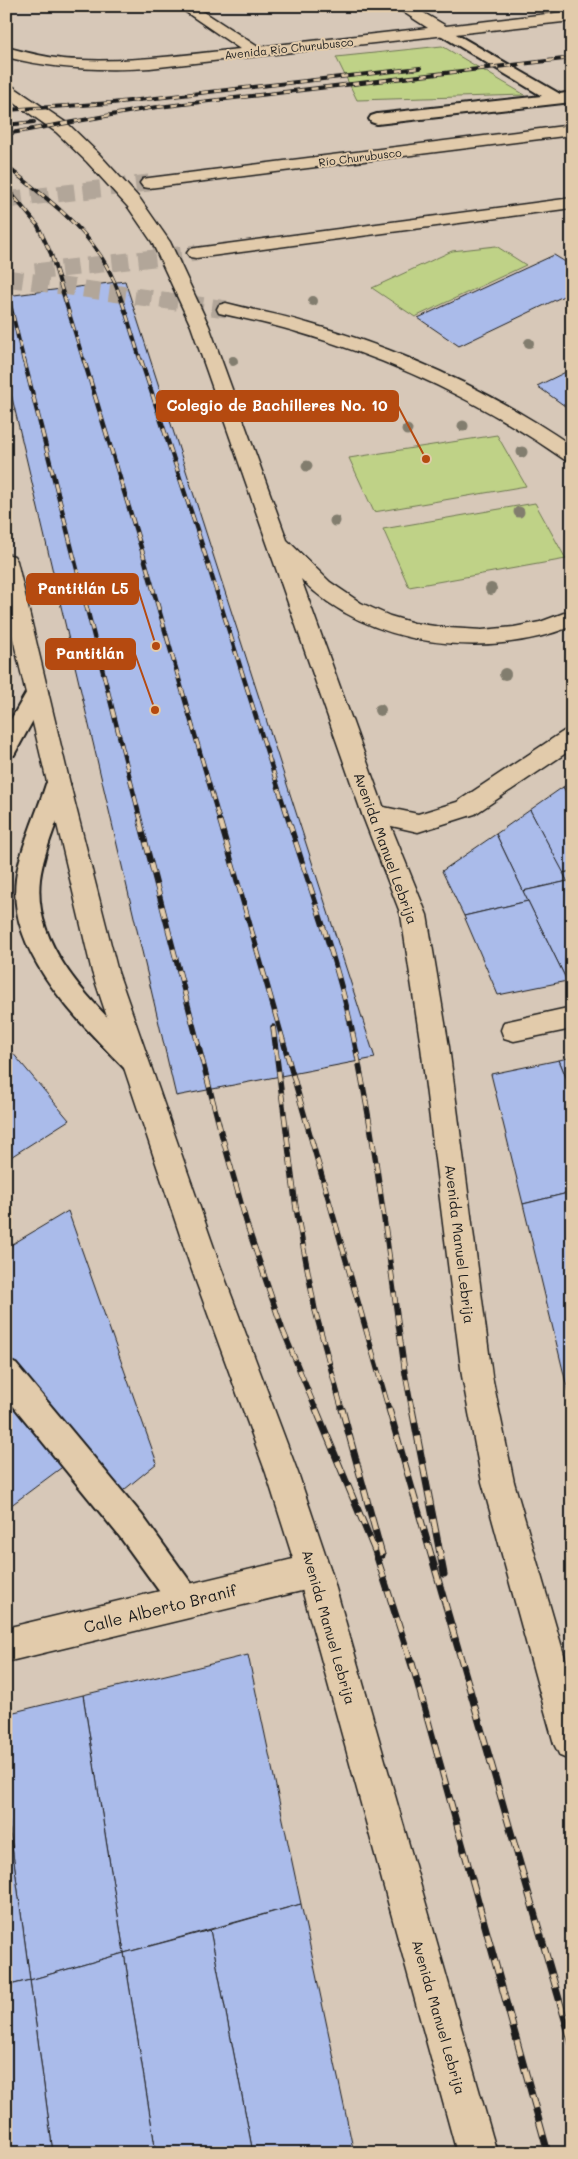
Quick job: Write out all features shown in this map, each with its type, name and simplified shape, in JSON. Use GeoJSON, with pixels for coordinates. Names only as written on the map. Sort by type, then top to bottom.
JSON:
{"type":"FeatureCollection","features":[{"type":"Feature","properties":{"kind":"main road"},"geometry":{"type":"LineString","coordinates":[[184,6],[255,52]]}},
{"type":"Feature","properties":{"kind":"main road"},"geometry":{"type":"LineString","coordinates":[[406,9],[428,6]]}},
{"type":"Feature","properties":{"kind":"main road"},"geometry":{"type":"LineString","coordinates":[[406,9],[442,30]]}},
{"type":"Feature","properties":{"kind":"main road","name":"Avenida Río Churubusco"},"geometry":{"type":"LineString","coordinates":[[6,52],[53,62],[90,65],[130,64],[255,52],[572,16]]}},
{"type":"Feature","properties":{"kind":"main road","name":"Avenida Manuel Lebrija"},"geometry":{"type":"LineString","coordinates":[[6,89],[62,128],[93,158],[134,203],[161,242],[200,326],[374,814],[414,915],[435,1047],[477,1376],[498,1482],[572,1744]]}},
{"type":"Feature","properties":{"kind":"main road","name":"Río Churubusco"},"geometry":{"type":"LineString","coordinates":[[148,183],[572,130]]}},
{"type":"Feature","properties":{"kind":"main road"},"geometry":{"type":"LineString","coordinates":[[196,253],[572,203]]}},
{"type":"Feature","properties":{"kind":"main road"},"geometry":{"type":"LineString","coordinates":[[226,309],[310,329],[400,362],[490,404],[544,435],[572,456]]}},
{"type":"Feature","properties":{"kind":"main road"},"geometry":{"type":"LineString","coordinates":[[275,539],[329,593],[360,612],[394,626],[430,634],[512,635],[555,626],[572,617]]}},
{"type":"Feature","properties":{"kind":"main road","name":"Avenida Manuel Lebrija"},"geometry":{"type":"LineString","coordinates":[[6,561],[58,784],[105,972],[205,1265],[282,1473],[314,1571],[477,2153]]}},
{"type":"Feature","properties":{"kind":"main road"},"geometry":{"type":"LineString","coordinates":[[374,814],[418,822],[466,808],[572,737]]}},
{"type":"Feature","properties":{"kind":"main road"},"geometry":{"type":"LineString","coordinates":[[514,1030],[572,1018]]}},
{"type":"Feature","properties":{"kind":"main road","name":"Calle Alberto Branif"},"geometry":{"type":"LineString","coordinates":[[6,1645],[314,1571]]}},
{"type":"Feature","properties":{"kind":"lane"},"geometry":{"type":"LineString","coordinates":[[442,30],[565,98]]}},
{"type":"Feature","properties":{"kind":"lane"},"geometry":{"type":"LineString","coordinates":[[377,119],[565,98]]}},
{"type":"Feature","properties":{"kind":"lane"},"geometry":{"type":"LineString","coordinates":[[6,749],[37,693]]}},
{"type":"Feature","properties":{"kind":"lane"},"geometry":{"type":"LineString","coordinates":[[58,784],[28,881],[29,915],[44,954],[59,978],[78,1002],[134,1060]]}},
{"type":"Feature","properties":{"kind":"lane"},"geometry":{"type":"LineString","coordinates":[[6,1374],[131,1526],[186,1602]]}},
{"type":"Feature","properties":{"kind":"green space"},"geometry":{"type":"Polygon","coordinates":[[[442,46],[525,95],[357,100],[336,57],[442,46]]]}},
{"type":"Feature","properties":{"kind":"green space"},"geometry":{"type":"Polygon","coordinates":[[[496,246],[526,265],[415,317],[372,288],[452,251],[496,246]]]}},
{"type":"Feature","properties":{"kind":"green space"},"geometry":{"type":"Polygon","coordinates":[[[497,435],[526,486],[374,512],[349,458],[497,435]]]}},
{"type":"Feature","properties":{"kind":"green space"},"geometry":{"type":"Polygon","coordinates":[[[535,503],[566,559],[409,587],[383,529],[535,503]]]}},
{"type":"Feature","properties":{"kind":"building"},"geometry":{"type":"Polygon","coordinates":[[[554,255],[572,266],[572,292],[459,346],[418,318],[554,255]]]}},
{"type":"Feature","properties":{"kind":"building"},"geometry":{"type":"Polygon","coordinates":[[[125,281],[375,1058],[176,1096],[6,372],[6,296],[125,281]]]}},
{"type":"Feature","properties":{"kind":"building"},"geometry":{"type":"Polygon","coordinates":[[[572,369],[572,411],[537,386],[572,369]]]}},
{"type":"Feature","properties":{"kind":"building"},"geometry":{"type":"Polygon","coordinates":[[[572,781],[572,802],[563,787],[572,781]]]}},
{"type":"Feature","properties":{"kind":"building"},"geometry":{"type":"Polygon","coordinates":[[[563,787],[572,802],[572,871],[563,873],[530,810],[563,787]]]}},
{"type":"Feature","properties":{"kind":"building"},"geometry":{"type":"Polygon","coordinates":[[[530,810],[568,881],[523,891],[496,834],[530,810]]]}},
{"type":"Feature","properties":{"kind":"building"},"geometry":{"type":"Polygon","coordinates":[[[496,834],[528,901],[464,916],[442,871],[496,834]]]}},
{"type":"Feature","properties":{"kind":"building"},"geometry":{"type":"Polygon","coordinates":[[[572,871],[572,889],[563,873],[572,871]]]}},
{"type":"Feature","properties":{"kind":"building"},"geometry":{"type":"Polygon","coordinates":[[[568,881],[572,889],[572,980],[567,981],[523,891],[568,881]]]}},
{"type":"Feature","properties":{"kind":"building"},"geometry":{"type":"Polygon","coordinates":[[[528,901],[567,981],[498,995],[464,916],[528,901]]]}},
{"type":"Feature","properties":{"kind":"building"},"geometry":{"type":"Polygon","coordinates":[[[6,1045],[69,1120],[6,1160],[6,1045]]]}},
{"type":"Feature","properties":{"kind":"building"},"geometry":{"type":"Polygon","coordinates":[[[572,1057],[572,1092],[559,1060],[572,1057]]]}},
{"type":"Feature","properties":{"kind":"building"},"geometry":{"type":"Polygon","coordinates":[[[559,1060],[572,1092],[572,1192],[523,1204],[491,1074],[559,1060]]]}},
{"type":"Feature","properties":{"kind":"building"},"geometry":{"type":"Polygon","coordinates":[[[572,1192],[572,1408],[523,1204],[572,1192]]]}},
{"type":"Feature","properties":{"kind":"building"},"geometry":{"type":"Polygon","coordinates":[[[68,1211],[157,1463],[119,1494],[6,1353],[6,1248],[68,1211]]]}},
{"type":"Feature","properties":{"kind":"building"},"geometry":{"type":"Polygon","coordinates":[[[6,1398],[69,1462],[6,1509],[6,1398]]]}},
{"type":"Feature","properties":{"kind":"building"},"geometry":{"type":"Polygon","coordinates":[[[248,1655],[301,1904],[124,1953],[83,1695],[248,1655]]]}},
{"type":"Feature","properties":{"kind":"building"},"geometry":{"type":"Polygon","coordinates":[[[83,1695],[124,1953],[30,1980],[6,1802],[6,1714],[83,1695]]]}},
{"type":"Feature","properties":{"kind":"building"},"geometry":{"type":"Polygon","coordinates":[[[6,1802],[30,1980],[6,1986],[6,1802]]]}},
{"type":"Feature","properties":{"kind":"building"},"geometry":{"type":"Polygon","coordinates":[[[301,1904],[354,2153],[253,2153],[210,1930],[301,1904]]]}},
{"type":"Feature","properties":{"kind":"building"},"geometry":{"type":"Polygon","coordinates":[[[210,1930],[253,2153],[156,2153],[124,1953],[210,1930]]]}},
{"type":"Feature","properties":{"kind":"building"},"geometry":{"type":"Polygon","coordinates":[[[124,1953],[156,2153],[53,2153],[30,1980],[124,1953]]]}},
{"type":"Feature","properties":{"kind":"building"},"geometry":{"type":"Polygon","coordinates":[[[30,1980],[53,2153],[6,2153],[6,1986],[30,1980]]]}},
{"type":"Feature","properties":{"kind":"tunnel"},"geometry":{"type":"LineString","coordinates":[[6,200],[149,183]]}},
{"type":"Feature","properties":{"kind":"tunnel"},"geometry":{"type":"LineString","coordinates":[[35,272],[196,253]]}},
{"type":"Feature","properties":{"kind":"tunnel"},"geometry":{"type":"LineString","coordinates":[[6,278],[226,309]]}},
{"type":"Feature","properties":{"kind":"railway"},"geometry":{"type":"LineString","coordinates":[[6,134],[150,108],[572,58]]}},
{"type":"Feature","properties":{"kind":"railway"},"geometry":{"type":"LineString","coordinates":[[6,110],[112,103],[420,68]]}},
{"type":"Feature","properties":{"kind":"railway"},"geometry":{"type":"LineString","coordinates":[[6,125],[34,122]]}},
{"type":"Feature","properties":{"kind":"railway"},"geometry":{"type":"LineString","coordinates":[[6,166],[68,218],[100,255],[119,293],[141,362]]}},
{"type":"Feature","properties":{"kind":"railway"},"geometry":{"type":"LineString","coordinates":[[6,187],[38,226],[51,254],[84,362]]}},
{"type":"Feature","properties":{"kind":"railway"},"geometry":{"type":"LineString","coordinates":[[6,287],[24,362]]}},
{"type":"Feature","properties":{"kind":"railway"},"geometry":{"type":"LineString","coordinates":[[24,360],[141,822]]}},
{"type":"Feature","properties":{"kind":"railway"},"geometry":{"type":"LineString","coordinates":[[84,360],[143,554],[220,822]]}},
{"type":"Feature","properties":{"kind":"railway"},"geometry":{"type":"LineString","coordinates":[[141,360],[202,545],[289,822]]}},
{"type":"Feature","properties":{"kind":"railway"},"geometry":{"type":"LineString","coordinates":[[140,821],[222,1136],[248,1228],[282,1328],[316,1410]]}},
{"type":"Feature","properties":{"kind":"railway"},"geometry":{"type":"LineString","coordinates":[[220,821],[389,1410]]}},
{"type":"Feature","properties":{"kind":"railway"},"geometry":{"type":"LineString","coordinates":[[289,821],[332,954],[353,1035],[376,1162],[405,1373],[412,1410]]}},
{"type":"Feature","properties":{"kind":"railway"},"geometry":{"type":"LineString","coordinates":[[273,1027],[296,1208],[315,1310],[342,1410]]}},
{"type":"Feature","properties":{"kind":"railway"},"geometry":{"type":"LineString","coordinates":[[316,1409],[375,1551],[413,1669]]}},
{"type":"Feature","properties":{"kind":"railway"},"geometry":{"type":"LineString","coordinates":[[342,1409],[382,1555]]}},
{"type":"Feature","properties":{"kind":"railway"},"geometry":{"type":"LineString","coordinates":[[389,1409],[572,2044]]}},
{"type":"Feature","properties":{"kind":"railway"},"geometry":{"type":"LineString","coordinates":[[412,1409],[444,1574]]}},
{"type":"Feature","properties":{"kind":"railway"},"geometry":{"type":"LineString","coordinates":[[412,1663],[548,2153]]}},
{"type":"Feature","properties":{"kind":"place","name":"Colegio de Bachilleres No. 10"},"geometry":{"type":"Point","coordinates":[426,459]}},
{"type":"Feature","properties":{"kind":"place","name":"Pantitlán L5"},"geometry":{"type":"Point","coordinates":[156,646]}},
{"type":"Feature","properties":{"kind":"place","name":"Pantitlán"},"geometry":{"type":"Point","coordinates":[155,710]}}]}
